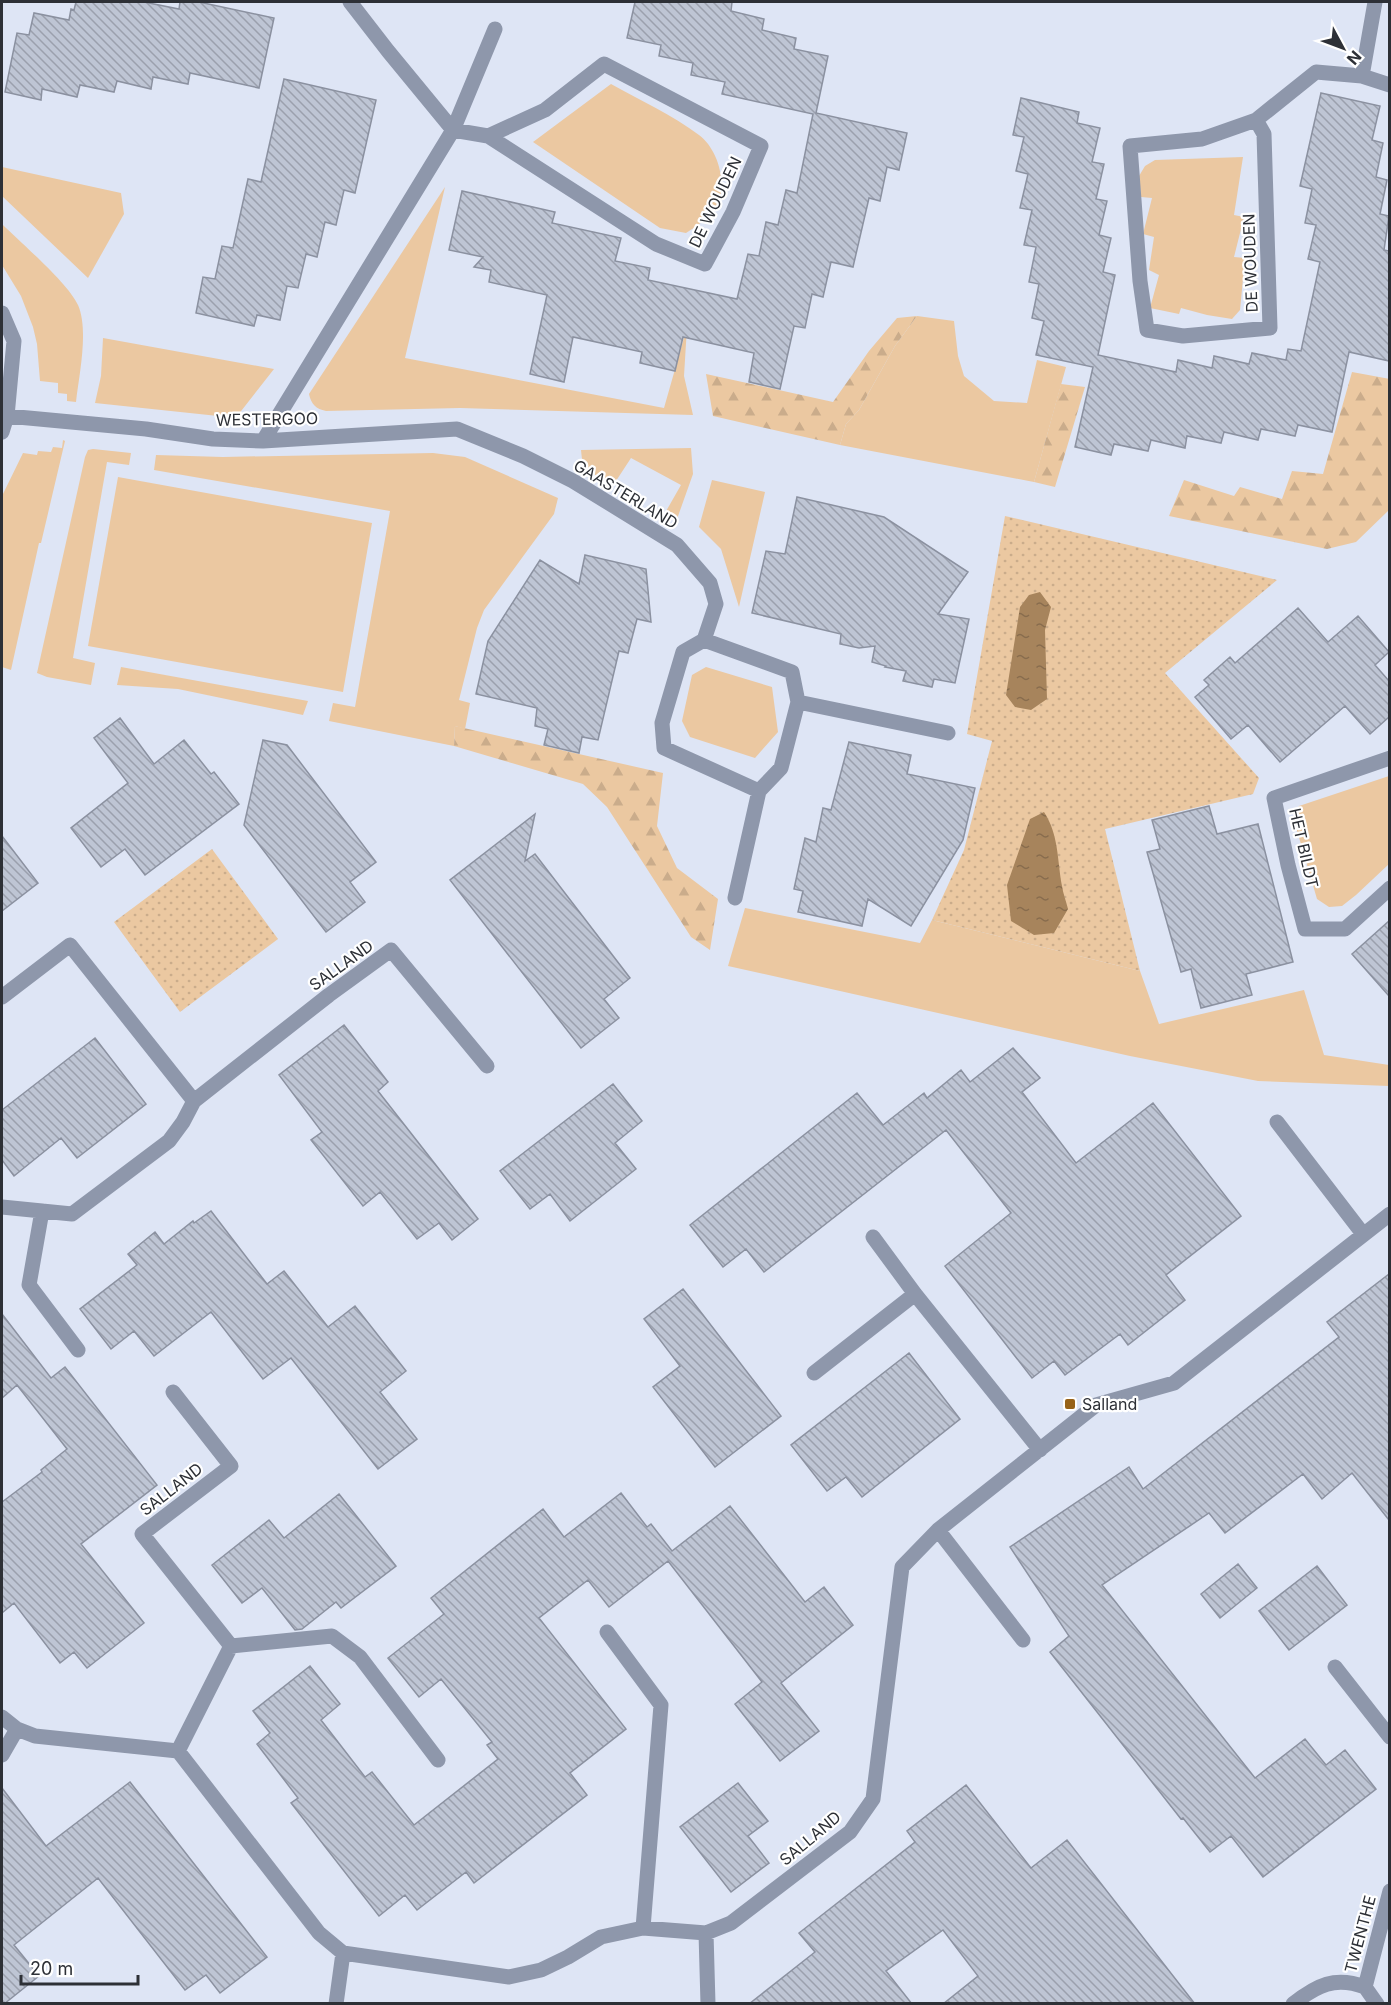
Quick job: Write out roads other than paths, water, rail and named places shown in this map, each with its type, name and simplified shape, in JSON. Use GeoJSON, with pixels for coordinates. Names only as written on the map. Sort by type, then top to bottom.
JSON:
{"type":"FeatureCollection","features":[{"type":"Feature","properties":{"kind":"street"},"geometry":{"type":"LineString","coordinates":[[350,2],[453,130]]}},
{"type":"Feature","properties":{"kind":"street"},"geometry":{"type":"LineString","coordinates":[[1362,76],[1375,2]]}},
{"type":"Feature","properties":{"kind":"street"},"geometry":{"type":"LineString","coordinates":[[263,441],[453,130],[495,29]]}},
{"type":"Feature","properties":{"kind":"street","name":"DE WOUDEN"},"geometry":{"type":"LineString","coordinates":[[453,130],[488,136],[656,244],[705,264],[733,212],[761,146],[604,64],[545,110],[488,136]]}},
{"type":"Feature","properties":{"kind":"street","name":"DE WOUDEN"},"geometry":{"type":"LineString","coordinates":[[1256,120],[1264,134],[1270,328],[1183,336],[1147,330],[1140,281],[1130,146],[1202,139],[1256,120],[1316,72],[1362,76],[1389,85]]}},
{"type":"Feature","properties":{"kind":"street"},"geometry":{"type":"LineString","coordinates":[[2,313],[14,341],[7,416],[2,432]]}},
{"type":"Feature","properties":{"kind":"street","name":"WESTERGOO"},"geometry":{"type":"LineString","coordinates":[[7,416],[146,429],[213,439],[263,441],[457,429],[524,456]]}},
{"type":"Feature","properties":{"kind":"street","name":"GAASTERLAND"},"geometry":{"type":"LineString","coordinates":[[524,456],[573,481],[677,545],[710,583],[716,604],[704,639]]}},
{"type":"Feature","properties":{"kind":"street"},"geometry":{"type":"LineString","coordinates":[[735,898],[759,791],[782,768],[798,702],[792,672],[704,639],[683,652],[662,723],[664,748],[759,791]]}},
{"type":"Feature","properties":{"kind":"street"},"geometry":{"type":"LineString","coordinates":[[798,702],[948,733]]}},
{"type":"Feature","properties":{"kind":"street","name":"HET BILDT"},"geometry":{"type":"LineString","coordinates":[[1389,758],[1274,798],[1288,865],[1305,929],[1344,929],[1389,888]]}},
{"type":"Feature","properties":{"kind":"street"},"geometry":{"type":"LineString","coordinates":[[2,997],[70,945],[194,1101]]}},
{"type":"Feature","properties":{"kind":"street","name":"SALLAND"},"geometry":{"type":"LineString","coordinates":[[2,1207],[72,1214],[169,1141],[183,1122],[194,1101],[329,995],[391,950],[486,1066]]}},
{"type":"Feature","properties":{"kind":"street"},"geometry":{"type":"LineString","coordinates":[[1277,1122],[1363,1234]]}},
{"type":"Feature","properties":{"kind":"street"},"geometry":{"type":"LineString","coordinates":[[42,1211],[29,1285],[78,1350]]}},
{"type":"Feature","properties":{"kind":"street","name":"SALLAND"},"geometry":{"type":"LineString","coordinates":[[706,1934],[730,1923],[850,1832],[873,1799],[902,1568],[938,1530],[1096,1406],[1174,1383],[1389,1214]]}},
{"type":"Feature","properties":{"kind":"street"},"geometry":{"type":"LineString","coordinates":[[873,1237],[915,1294],[1041,1450]]}},
{"type":"Feature","properties":{"kind":"street"},"geometry":{"type":"LineString","coordinates":[[814,1373],[915,1294]]}},
{"type":"Feature","properties":{"kind":"street","name":"SALLAND"},"geometry":{"type":"LineString","coordinates":[[172,1392],[231,1466],[142,1534],[231,1646]]}},
{"type":"Feature","properties":{"kind":"street"},"geometry":{"type":"LineString","coordinates":[[938,1530],[1023,1640]]}},
{"type":"Feature","properties":{"kind":"street"},"geometry":{"type":"LineString","coordinates":[[607,1632],[661,1705],[643,1928]]}},
{"type":"Feature","properties":{"kind":"street"},"geometry":{"type":"LineString","coordinates":[[178,1752],[231,1646],[332,1636],[360,1657],[438,1760]]}},
{"type":"Feature","properties":{"kind":"street"},"geometry":{"type":"LineString","coordinates":[[1335,1667],[1389,1737]]}},
{"type":"Feature","properties":{"kind":"street"},"geometry":{"type":"LineString","coordinates":[[2,1717],[17,1729],[35,1736],[178,1752],[320,1933],[343,1953],[510,1977],[542,1970],[601,1937],[643,1928],[706,1934],[708,2004]]}},
{"type":"Feature","properties":{"kind":"street"},"geometry":{"type":"LineString","coordinates":[[2,1755],[17,1729]]}},
{"type":"Feature","properties":{"kind":"street","name":"TWENTHE"},"geometry":{"type":"LineString","coordinates":[[1365,1987],[1389,1891]]}},
{"type":"Feature","properties":{"kind":"street"},"geometry":{"type":"LineString","coordinates":[[336,2004],[343,1953]]}},
{"type":"Feature","properties":{"kind":"street","name":"TWENTHE"},"geometry":{"type":"LineString","coordinates":[[1293,2004],[1312,1989],[1335,1982],[1351,1982],[1365,1987],[1377,2004]]}},
{"type":"Feature","properties":{"kind":"water"},"geometry":{"type":"Polygon","coordinates":[[[1040,592],[1051,607],[1045,630],[1047,699],[1031,710],[1015,707],[1006,695],[1020,607],[1029,595],[1040,592]]]}},
{"type":"Feature","properties":{"kind":"water"},"geometry":{"type":"Polygon","coordinates":[[[1044,812],[1055,838],[1062,889],[1068,909],[1054,933],[1034,935],[1011,921],[1007,885],[1030,819],[1044,812]]]}},
{"type":"Feature","properties":{"kind":"place","name":"Salland"},"geometry":{"type":"Point","coordinates":[1070,1404]}}]}
